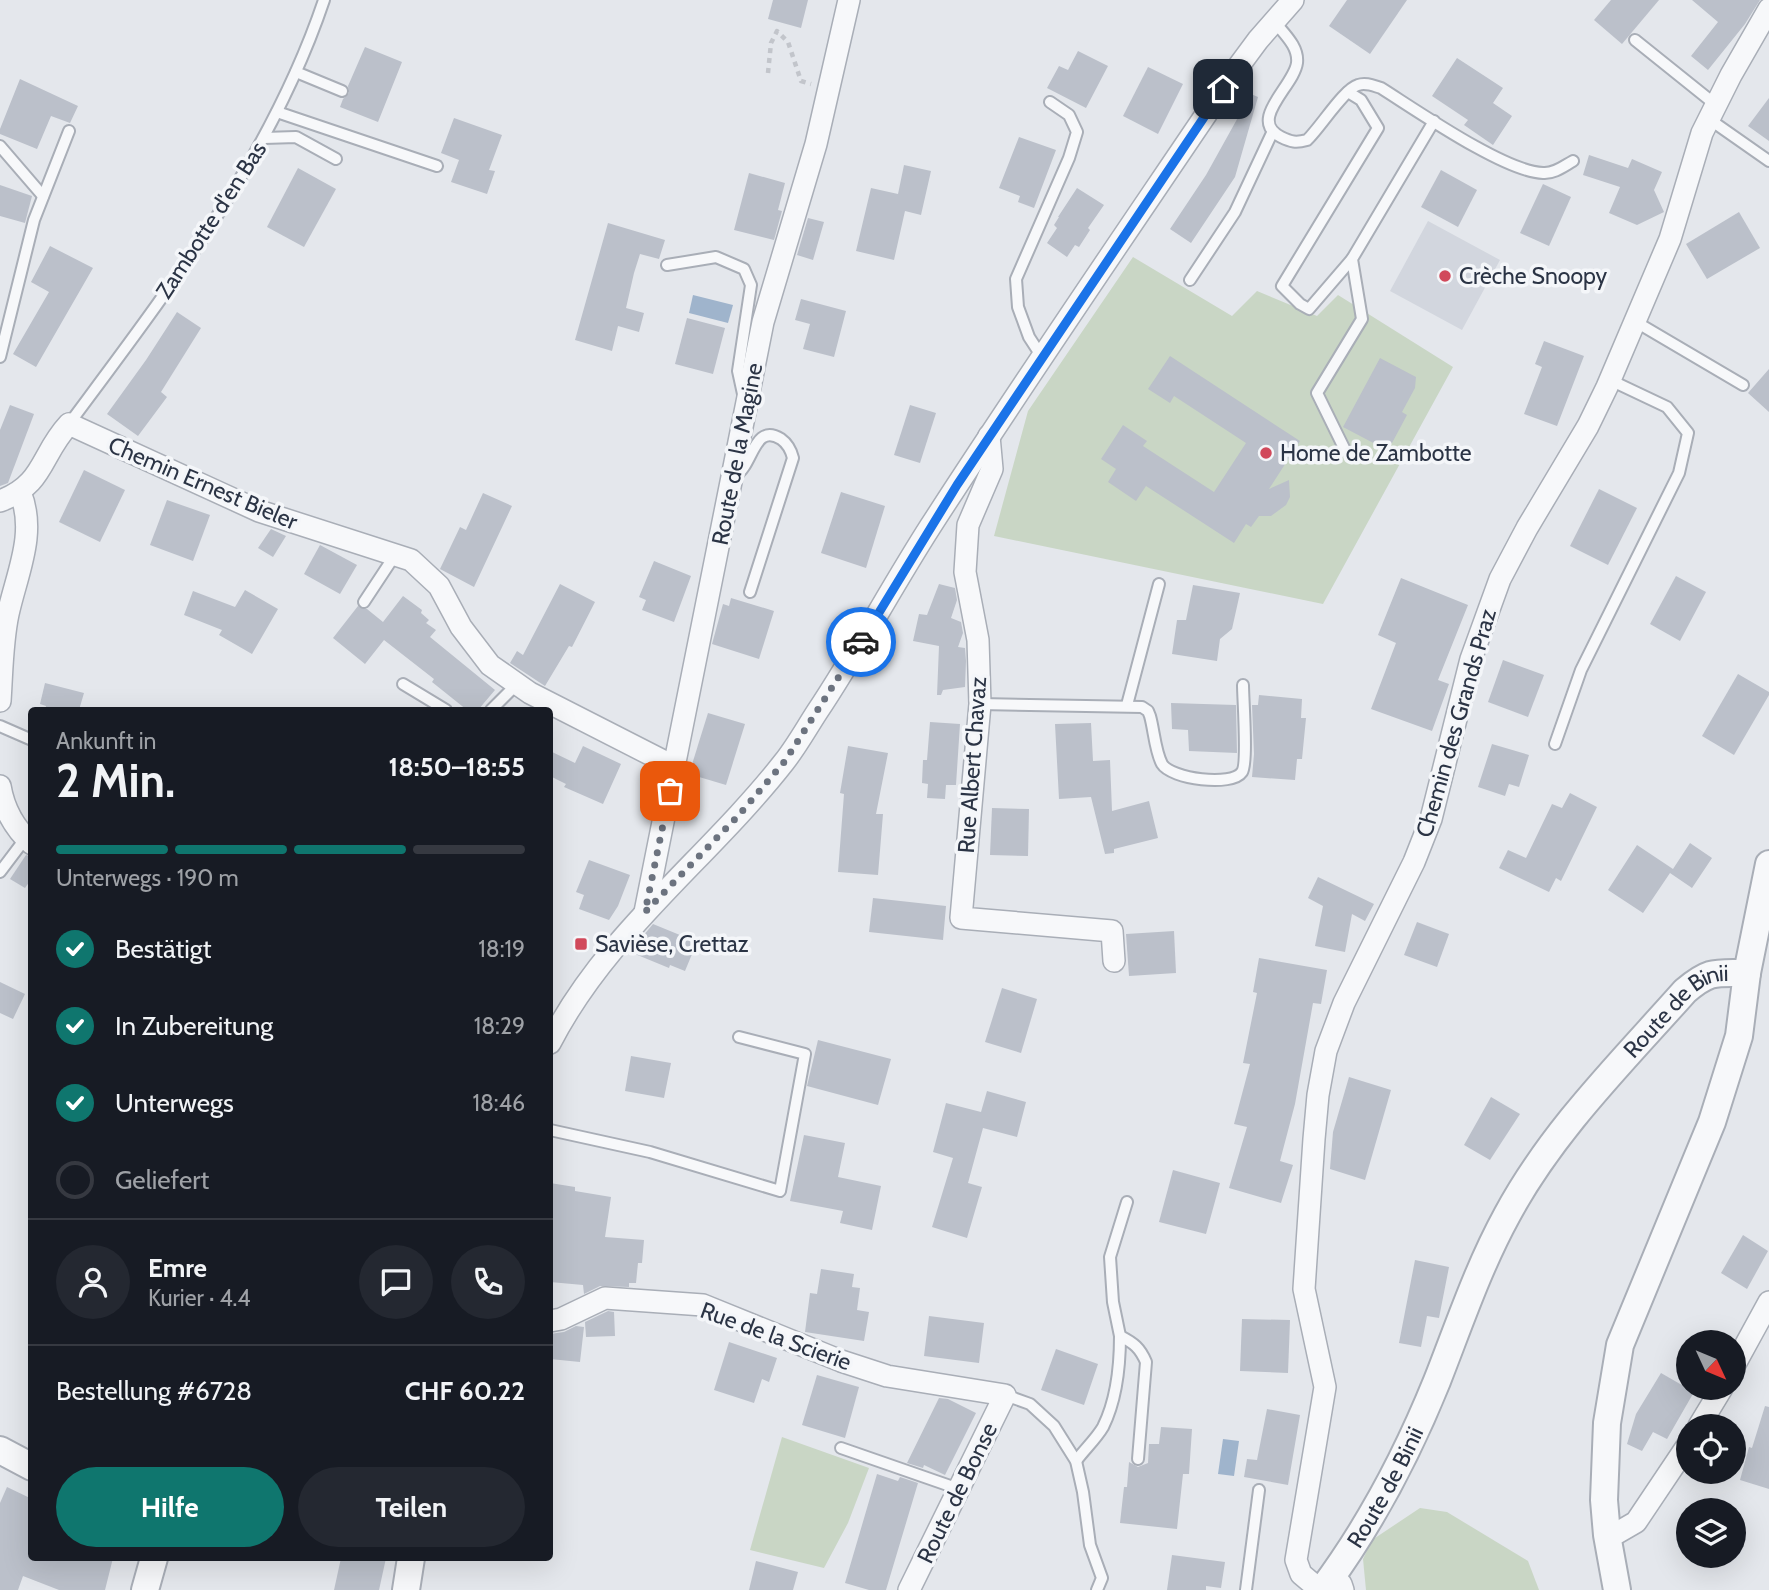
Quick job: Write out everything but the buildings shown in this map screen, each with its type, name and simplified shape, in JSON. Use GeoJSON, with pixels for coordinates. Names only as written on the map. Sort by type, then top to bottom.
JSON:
{"type":"FeatureCollection","features":[{"type":"Feature","properties":{"kind":"street","name":"Route de la Magine"},"geometry":{"type":"LineString","coordinates":[[645,912],[763,322],[816,144],[849,0]]}},
{"type":"Feature","properties":{"kind":"street"},"geometry":{"type":"LineString","coordinates":[[553,1037],[564,1016],[598,967],[645,912],[738,816],[785,761],[989,436],[1230,78],[1293,0]]}},
{"type":"Feature","properties":{"kind":"street","name":"Chemin des Grands Praz"},"geometry":{"type":"LineString","coordinates":[[1329,1587],[1301,1574],[1296,1560],[1325,1387],[1304,1289],[1314,1139],[1326,1051],[1344,1003],[1414,862],[1431,819],[1471,659],[1500,579],[1522,536],[1588,426],[1610,380],[1670,239],[1699,142],[1767,17]]}},
{"type":"Feature","properties":{"kind":"street"},"geometry":{"type":"LineString","coordinates":[[0,501],[20,492],[36,477],[54,443],[69,424]]}},
{"type":"Feature","properties":{"kind":"street","name":"Chemin Ernest Bieler"},"geometry":{"type":"LineString","coordinates":[[69,424],[258,511],[411,560],[439,586],[461,627],[490,665],[530,693],[675,767]]}},
{"type":"Feature","properties":{"kind":"street","name":"Rue Albert Chavaz"},"geometry":{"type":"LineString","coordinates":[[989,436],[992,470],[968,525],[965,572],[978,640],[980,704],[961,918],[1112,931],[1114,961]]}},
{"type":"Feature","properties":{"kind":"street"},"geometry":{"type":"LineString","coordinates":[[0,701],[8,614],[23,561],[27,534],[26,507],[20,492]]}},
{"type":"Feature","properties":{"kind":"street"},"geometry":{"type":"LineString","coordinates":[[0,786],[10,818],[28,841]]}},
{"type":"Feature","properties":{"kind":"street"},"geometry":{"type":"LineString","coordinates":[[1747,973],[1769,864]]}},
{"type":"Feature","properties":{"kind":"street","name":"Route de Binii"},"geometry":{"type":"LineString","coordinates":[[1329,1587],[1378,1506],[1436,1384],[1478,1271],[1507,1213],[1539,1162],[1583,1106],[1685,991],[1700,978],[1712,973],[1747,973],[1738,1036],[1712,1122],[1620,1345],[1607,1423],[1604,1500],[1606,1535],[1617,1590]]}},
{"type":"Feature","properties":{"kind":"street","name":"Rue de la Scierie"},"geometry":{"type":"LineString","coordinates":[[553,1320],[605,1298],[702,1305],[841,1361],[887,1376],[1005,1395]]}},
{"type":"Feature","properties":{"kind":"street"},"geometry":{"type":"LineString","coordinates":[[1746,1344],[1769,1302]]}},
{"type":"Feature","properties":{"kind":"street","name":"Route de Bonse"},"geometry":{"type":"LineString","coordinates":[[909,1590],[1005,1395]]}},
{"type":"Feature","properties":{"kind":"street"},"geometry":{"type":"LineString","coordinates":[[0,1450],[28,1465]]}},
{"type":"Feature","properties":{"kind":"street"},"geometry":{"type":"LineString","coordinates":[[1606,1535],[1617,1533],[1636,1522],[1676,1462]]}},
{"type":"Feature","properties":{"kind":"street"},"geometry":{"type":"LineString","coordinates":[[145,1590],[153,1561]]}},
{"type":"Feature","properties":{"kind":"street"},"geometry":{"type":"LineString","coordinates":[[406,1590],[411,1561]]}},
{"type":"Feature","properties":{"kind":"lane","name":"Zambotte d'en Bas"},"geometry":{"type":"LineString","coordinates":[[69,424],[179,275],[264,138],[309,43],[324,0]]}},
{"type":"Feature","properties":{"kind":"lane"},"geometry":{"type":"LineString","coordinates":[[1274,21],[1292,44],[1297,63],[1268,118],[1268,126],[1272,133],[1290,142],[1307,140],[1348,92],[1357,85],[1370,84],[1381,88],[1489,154],[1529,170],[1548,173],[1573,161]]}},
{"type":"Feature","properties":{"kind":"lane"},"geometry":{"type":"LineString","coordinates":[[1635,40],[1769,161]]}},
{"type":"Feature","properties":{"kind":"lane"},"geometry":{"type":"LineString","coordinates":[[296,72],[342,91]]}},
{"type":"Feature","properties":{"kind":"lane"},"geometry":{"type":"LineString","coordinates":[[1348,92],[1362,100],[1378,128],[1282,286],[1309,309],[1352,259],[1434,121]]}},
{"type":"Feature","properties":{"kind":"lane"},"geometry":{"type":"LineString","coordinates":[[1042,357],[1029,337],[1018,307],[1016,279],[1069,158],[1077,132],[1069,114],[1050,102]]}},
{"type":"Feature","properties":{"kind":"lane"},"geometry":{"type":"LineString","coordinates":[[277,112],[437,166]]}},
{"type":"Feature","properties":{"kind":"lane"},"geometry":{"type":"LineString","coordinates":[[0,357],[34,220],[69,131]]}},
{"type":"Feature","properties":{"kind":"lane"},"geometry":{"type":"LineString","coordinates":[[1190,280],[1235,212],[1272,133]]}},
{"type":"Feature","properties":{"kind":"lane"},"geometry":{"type":"LineString","coordinates":[[264,138],[296,137],[335,159]]}},
{"type":"Feature","properties":{"kind":"lane"},"geometry":{"type":"LineString","coordinates":[[0,146],[43,196]]}},
{"type":"Feature","properties":{"kind":"lane"},"geometry":{"type":"LineString","coordinates":[[667,265],[716,257],[744,269],[751,285],[738,371],[746,410]]}},
{"type":"Feature","properties":{"kind":"lane"},"geometry":{"type":"LineString","coordinates":[[1345,450],[1317,393],[1362,319],[1352,259]]}},
{"type":"Feature","properties":{"kind":"lane"},"geometry":{"type":"LineString","coordinates":[[1636,322],[1743,385]]}},
{"type":"Feature","properties":{"kind":"lane"},"geometry":{"type":"LineString","coordinates":[[1555,744],[1581,670],[1679,473],[1688,433],[1667,407],[1610,380]]}},
{"type":"Feature","properties":{"kind":"lane"},"geometry":{"type":"LineString","coordinates":[[733,476],[742,471],[752,449],[762,437],[770,435],[779,438],[788,444],[792,452],[793,458],[750,592]]}},
{"type":"Feature","properties":{"kind":"lane"},"geometry":{"type":"LineString","coordinates":[[364,602],[395,555]]}},
{"type":"Feature","properties":{"kind":"lane"},"geometry":{"type":"LineString","coordinates":[[1128,705],[1158,584]]}},
{"type":"Feature","properties":{"kind":"lane"},"geometry":{"type":"LineString","coordinates":[[403,684],[441,707]]}},
{"type":"Feature","properties":{"kind":"lane"},"geometry":{"type":"LineString","coordinates":[[494,707],[517,684]]}},
{"type":"Feature","properties":{"kind":"lane"},"geometry":{"type":"LineString","coordinates":[[980,704],[1142,707],[1148,711],[1161,762],[1168,771],[1178,776],[1228,780],[1236,778],[1245,766],[1243,685]]}},
{"type":"Feature","properties":{"kind":"lane"},"geometry":{"type":"LineString","coordinates":[[0,726],[28,738]]}},
{"type":"Feature","properties":{"kind":"lane"},"geometry":{"type":"LineString","coordinates":[[0,872],[28,841]]}},
{"type":"Feature","properties":{"kind":"lane"},"geometry":{"type":"LineString","coordinates":[[553,1131],[650,1152],[780,1191],[805,1054],[739,1037]]}},
{"type":"Feature","properties":{"kind":"lane"},"geometry":{"type":"LineString","coordinates":[[1076,1461],[1102,1429],[1113,1400],[1120,1364],[1120,1336],[1112,1302],[1110,1257],[1127,1202]]}},
{"type":"Feature","properties":{"kind":"lane"},"geometry":{"type":"LineString","coordinates":[[1120,1336],[1134,1343],[1146,1362],[1138,1459]]}},
{"type":"Feature","properties":{"kind":"lane"},"geometry":{"type":"LineString","coordinates":[[1005,1395],[1030,1404],[1054,1426],[1076,1461],[1090,1545],[1108,1590]]}},
{"type":"Feature","properties":{"kind":"lane"},"geometry":{"type":"LineString","coordinates":[[841,1448],[959,1489]]}},
{"type":"Feature","properties":{"kind":"lane"},"geometry":{"type":"LineString","coordinates":[[1246,1590],[1259,1490]]}},
{"type":"Feature","properties":{"kind":"lane"},"geometry":{"type":"LineString","coordinates":[[1097,1590],[1102,1578]]}},
{"type":"Feature","properties":{"kind":"path"},"geometry":{"type":"LineString","coordinates":[[768,73],[771,43],[777,31],[788,42],[800,81],[828,90]]}},
{"type":"Feature","properties":{"kind":"shaded area","name":"Crèche Snoopy"},"geometry":{"type":"Polygon","coordinates":[[[1428,221],[1500,260],[1462,330],[1390,291],[1428,221]]]}},
{"type":"Feature","properties":{"kind":"green space"},"geometry":{"type":"Polygon","coordinates":[[[1133,257],[1232,316],[1257,291],[1317,316],[1338,295],[1453,367],[1323,604],[994,536],[1028,411],[1133,257]]]}},
{"type":"Feature","properties":{"kind":"green space"},"geometry":{"type":"Polygon","coordinates":[[[782,1437],[869,1468],[848,1523],[824,1568],[750,1550],[782,1437]]]}},
{"type":"Feature","properties":{"kind":"green space"},"geometry":{"type":"Polygon","coordinates":[[[1420,1508],[1447,1512],[1528,1561],[1539,1590],[1366,1590],[1363,1559],[1372,1540],[1420,1508]]]}},
{"type":"Feature","properties":{"kind":"water"},"geometry":{"type":"Polygon","coordinates":[[[693,295],[733,305],[728,323],[689,313],[693,295]]]}},
{"type":"Feature","properties":{"kind":"water"},"geometry":{"type":"Polygon","coordinates":[[[1223,1439],[1239,1441],[1234,1476],[1218,1474],[1223,1439]]]}},
{"type":"Feature","properties":{"kind":"way so far"},"geometry":{"type":"LineString","coordinates":[[670,791],[645,912],[738,816],[785,761],[861,642]]}},
{"type":"Feature","properties":{"kind":"place","name":"Crèche Snoopy"},"geometry":{"type":"Point","coordinates":[1445,276]}},
{"type":"Feature","properties":{"kind":"place","name":"Home de Zambotte"},"geometry":{"type":"Point","coordinates":[1266,453]}},
{"type":"Feature","properties":{"kind":"place","name":"Savièse, Crettaz"},"geometry":{"type":"Point","coordinates":[581,944]}},
{"type":"Feature","properties":{"kind":"route"},"geometry":{"type":"LineString","coordinates":[[861,642],[957,485],[1223,89]]}}]}
